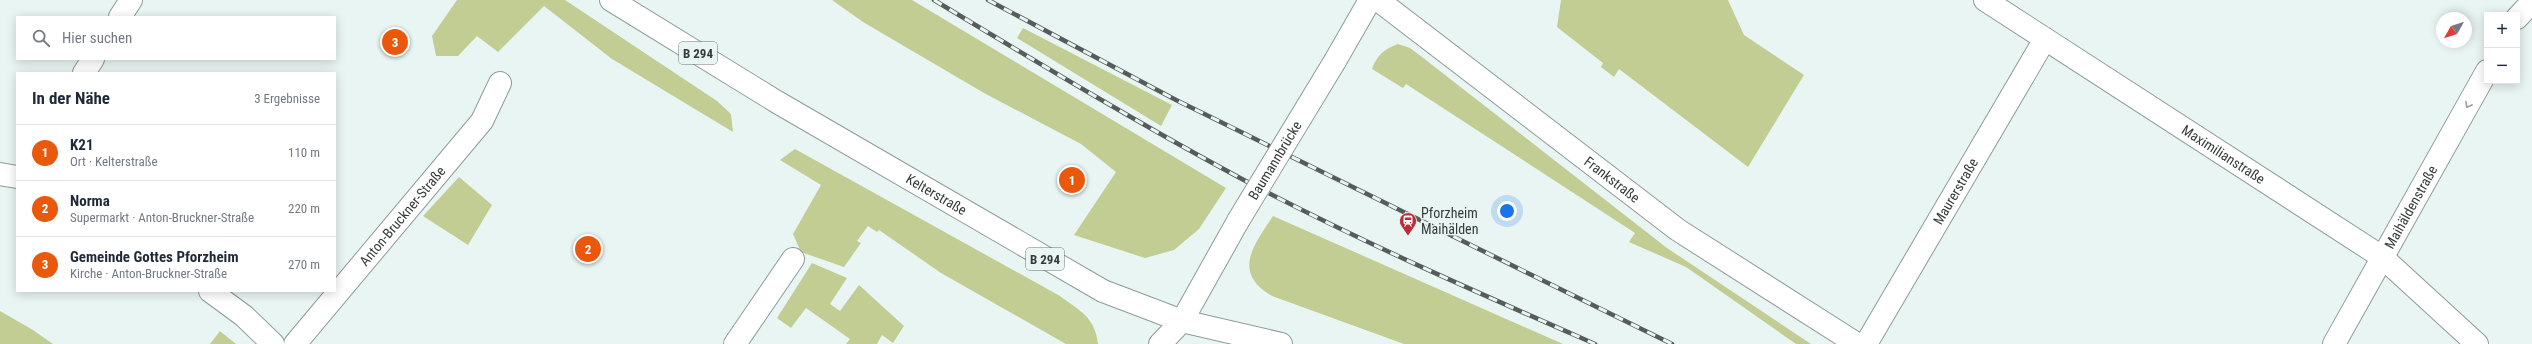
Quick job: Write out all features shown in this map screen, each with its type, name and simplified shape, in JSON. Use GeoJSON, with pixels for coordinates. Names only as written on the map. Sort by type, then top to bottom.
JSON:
{"type":"FeatureCollection","features":[{"type":"Feature","properties":{"kind":"street"},"geometry":{"type":"LineString","coordinates":[[121,16],[131,0]]}},
{"type":"Feature","properties":{"kind":"street","name":"Kelterstraße"},"geometry":{"type":"LineString","coordinates":[[612,0],[777,102],[1049,262],[1104,292],[1182,321],[1282,344]]}},
{"type":"Feature","properties":{"kind":"street","name":"Baumannbrücke"},"geometry":{"type":"LineString","coordinates":[[1160,344],[1182,321],[1238,221],[1335,61],[1370,0]]}},
{"type":"Feature","properties":{"kind":"street","name":"Frankstraße"},"geometry":{"type":"LineString","coordinates":[[1378,0],[1678,230],[1857,344]]}},
{"type":"Feature","properties":{"kind":"street","name":"Maximilianstraße"},"geometry":{"type":"LineString","coordinates":[[1985,0],[2382,257],[2477,344]]}},
{"type":"Feature","properties":{"kind":"street"},"geometry":{"type":"LineString","coordinates":[[2520,15],[2532,2]]}},
{"type":"Feature","properties":{"kind":"street","name":"Maurerstraße"},"geometry":{"type":"LineString","coordinates":[[1866,344],[2045,39]]}},
{"type":"Feature","properties":{"kind":"street"},"geometry":{"type":"LineString","coordinates":[[85,72],[92,60]]}},
{"type":"Feature","properties":{"kind":"street","name":"Maihäldenstraße"},"geometry":{"type":"LineString","coordinates":[[2334,344],[2484,76]]}},
{"type":"Feature","properties":{"kind":"street","name":"Anton-Bruckner-Straße"},"geometry":{"type":"LineString","coordinates":[[295,344],[482,121],[500,83]]}},
{"type":"Feature","properties":{"kind":"street"},"geometry":{"type":"LineString","coordinates":[[0,174],[16,177]]}},
{"type":"Feature","properties":{"kind":"street"},"geometry":{"type":"LineString","coordinates":[[735,344],[793,259]]}},
{"type":"Feature","properties":{"kind":"street"},"geometry":{"type":"LineString","coordinates":[[211,292],[244,316],[274,344]]}},
{"type":"Feature","properties":{"kind":"street","name":"Maximilianstraße"},"geometry":{"type":"LineString","coordinates":[[2453,321],[2491,344]]}},
{"type":"Feature","properties":{"kind":"green space"},"geometry":{"type":"Polygon","coordinates":[[[457,0],[565,0],[717,101],[731,114],[733,132],[612,59],[544,6],[498,52],[477,36],[458,56],[436,56],[432,36],[457,0]]]}},
{"type":"Feature","properties":{"kind":"green space"},"geometry":{"type":"Polygon","coordinates":[[[832,0],[912,0],[1226,188],[1199,229],[1174,250],[1145,258],[1074,235],[1116,172],[1081,144],[984,93],[863,22],[832,0]]]}},
{"type":"Feature","properties":{"kind":"green space"},"geometry":{"type":"Polygon","coordinates":[[[1561,0],[1728,0],[1744,35],[1804,75],[1748,167],[1619,69],[1614,77],[1601,67],[1603,63],[1557,27],[1561,0]]]}},
{"type":"Feature","properties":{"kind":"green space"},"geometry":{"type":"Polygon","coordinates":[[[1023,28],[1172,105],[1161,126],[1017,38],[1023,28]]]}},
{"type":"Feature","properties":{"kind":"green space"},"geometry":{"type":"Polygon","coordinates":[[[1398,44],[1410,48],[1422,57],[1667,248],[1811,344],[1796,344],[1686,267],[1629,242],[1635,233],[1406,84],[1403,88],[1372,69],[1376,60],[1382,53],[1398,44]]]}},
{"type":"Feature","properties":{"kind":"green space"},"geometry":{"type":"Polygon","coordinates":[[[795,149],[1060,296],[1080,311],[1090,321],[1094,327],[1098,344],[1066,344],[941,273],[879,230],[877,232],[868,226],[857,241],[861,243],[844,267],[801,252],[793,234],[821,185],[780,160],[795,149]]]}},
{"type":"Feature","properties":{"kind":"green space"},"geometry":{"type":"Polygon","coordinates":[[[459,177],[492,205],[468,245],[423,216],[459,177]]]}},
{"type":"Feature","properties":{"kind":"green space"},"geometry":{"type":"Polygon","coordinates":[[[1273,216],[1563,344],[1404,344],[1272,296],[1260,287],[1252,278],[1249,268],[1253,248],[1273,216]]]}},
{"type":"Feature","properties":{"kind":"green space"},"geometry":{"type":"Polygon","coordinates":[[[812,263],[847,278],[830,304],[840,311],[859,285],[904,326],[893,343],[882,335],[877,344],[846,344],[850,339],[806,308],[791,328],[777,318],[812,263]]]}},
{"type":"Feature","properties":{"kind":"green space"},"geometry":{"type":"Polygon","coordinates":[[[0,311],[33,330],[53,344],[0,344],[0,311]]]}},
{"type":"Feature","properties":{"kind":"green space"},"geometry":{"type":"Polygon","coordinates":[[[220,331],[236,344],[210,344],[220,331]]]}},
{"type":"Feature","properties":{"kind":"railway"},"geometry":{"type":"LineString","coordinates":[[934,0],[1133,119],[1255,186],[1381,248],[1595,344]]}},
{"type":"Feature","properties":{"kind":"railway"},"geometry":{"type":"LineString","coordinates":[[988,0],[1176,100],[1672,344]]}},
{"type":"Feature","properties":{"kind":"place","name":"Gemeinde Gottes Pforzheim"},"geometry":{"type":"Point","coordinates":[395,42]}},
{"type":"Feature","properties":{"kind":"place","name":"K21"},"geometry":{"type":"Point","coordinates":[1072,180]}},
{"type":"Feature","properties":{"kind":"place","name":"Pforzheim Maihälden"},"geometry":{"type":"Point","coordinates":[1408,236]}},
{"type":"Feature","properties":{"kind":"place","name":"Norma"},"geometry":{"type":"Point","coordinates":[588,249]}}]}
